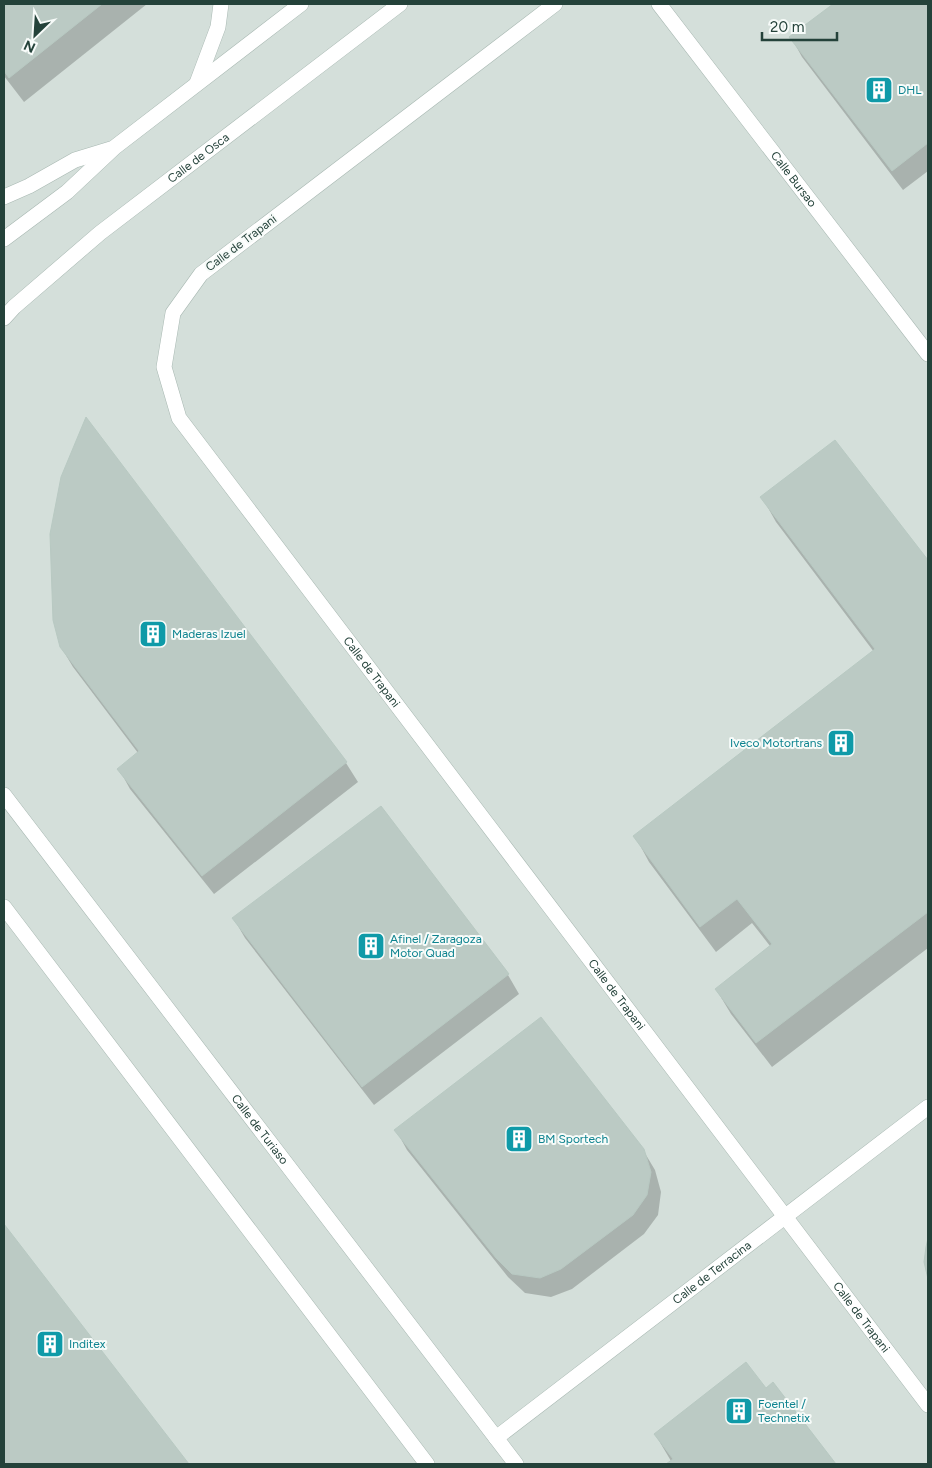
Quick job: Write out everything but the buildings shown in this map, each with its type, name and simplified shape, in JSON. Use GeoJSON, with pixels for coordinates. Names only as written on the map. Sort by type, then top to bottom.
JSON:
{"type":"FeatureCollection","features":[{"type":"Feature","properties":{"kind":"street"},"geometry":{"type":"LineString","coordinates":[[197,84],[218,27],[221,4]]}},
{"type":"Feature","properties":{"kind":"street"},"geometry":{"type":"LineString","coordinates":[[4,239],[67,192],[115,147],[300,4]]}},
{"type":"Feature","properties":{"kind":"street","name":"Calle de Osca"},"geometry":{"type":"LineString","coordinates":[[4,318],[14,307],[100,233],[400,4]]}},
{"type":"Feature","properties":{"kind":"street","name":"Calle de Trapani"},"geometry":{"type":"LineString","coordinates":[[555,4],[201,274],[173,314],[164,367],[179,418],[928,1405]]}},
{"type":"Feature","properties":{"kind":"street","name":"Calle Bursao"},"geometry":{"type":"LineString","coordinates":[[659,4],[928,354]]}},
{"type":"Feature","properties":{"kind":"street"},"geometry":{"type":"LineString","coordinates":[[4,197],[75,160],[115,147]]}},
{"type":"Feature","properties":{"kind":"street","name":"Calle de Turiaso"},"geometry":{"type":"LineString","coordinates":[[4,795],[516,1464]]}},
{"type":"Feature","properties":{"kind":"street"},"geometry":{"type":"LineString","coordinates":[[4,908],[427,1464]]}},
{"type":"Feature","properties":{"kind":"street","name":"Calle de Terracina"},"geometry":{"type":"LineString","coordinates":[[496,1438],[928,1107]]}},
{"type":"Feature","properties":{"kind":"shaded area"},"geometry":{"type":"Polygon","coordinates":[[[4,4],[928,4],[928,1464],[4,1464],[4,4]]]}},
{"type":"Feature","properties":{"kind":"place","name":"DHL"},"geometry":{"type":"Point","coordinates":[879,90]}},
{"type":"Feature","properties":{"kind":"place","name":"Maderas Izuel"},"geometry":{"type":"Point","coordinates":[153,634]}},
{"type":"Feature","properties":{"kind":"place","name":"Iveco Motortrans"},"geometry":{"type":"Point","coordinates":[841,743]}},
{"type":"Feature","properties":{"kind":"place","name":"Afinel / Zaragoza Motor Quad"},"geometry":{"type":"Point","coordinates":[371,946]}},
{"type":"Feature","properties":{"kind":"place","name":"BM Sportech"},"geometry":{"type":"Point","coordinates":[519,1139]}},
{"type":"Feature","properties":{"kind":"place","name":"Inditex"},"geometry":{"type":"Point","coordinates":[50,1344]}},
{"type":"Feature","properties":{"kind":"place","name":"Foentel / Technetix"},"geometry":{"type":"Point","coordinates":[739,1411]}}]}
